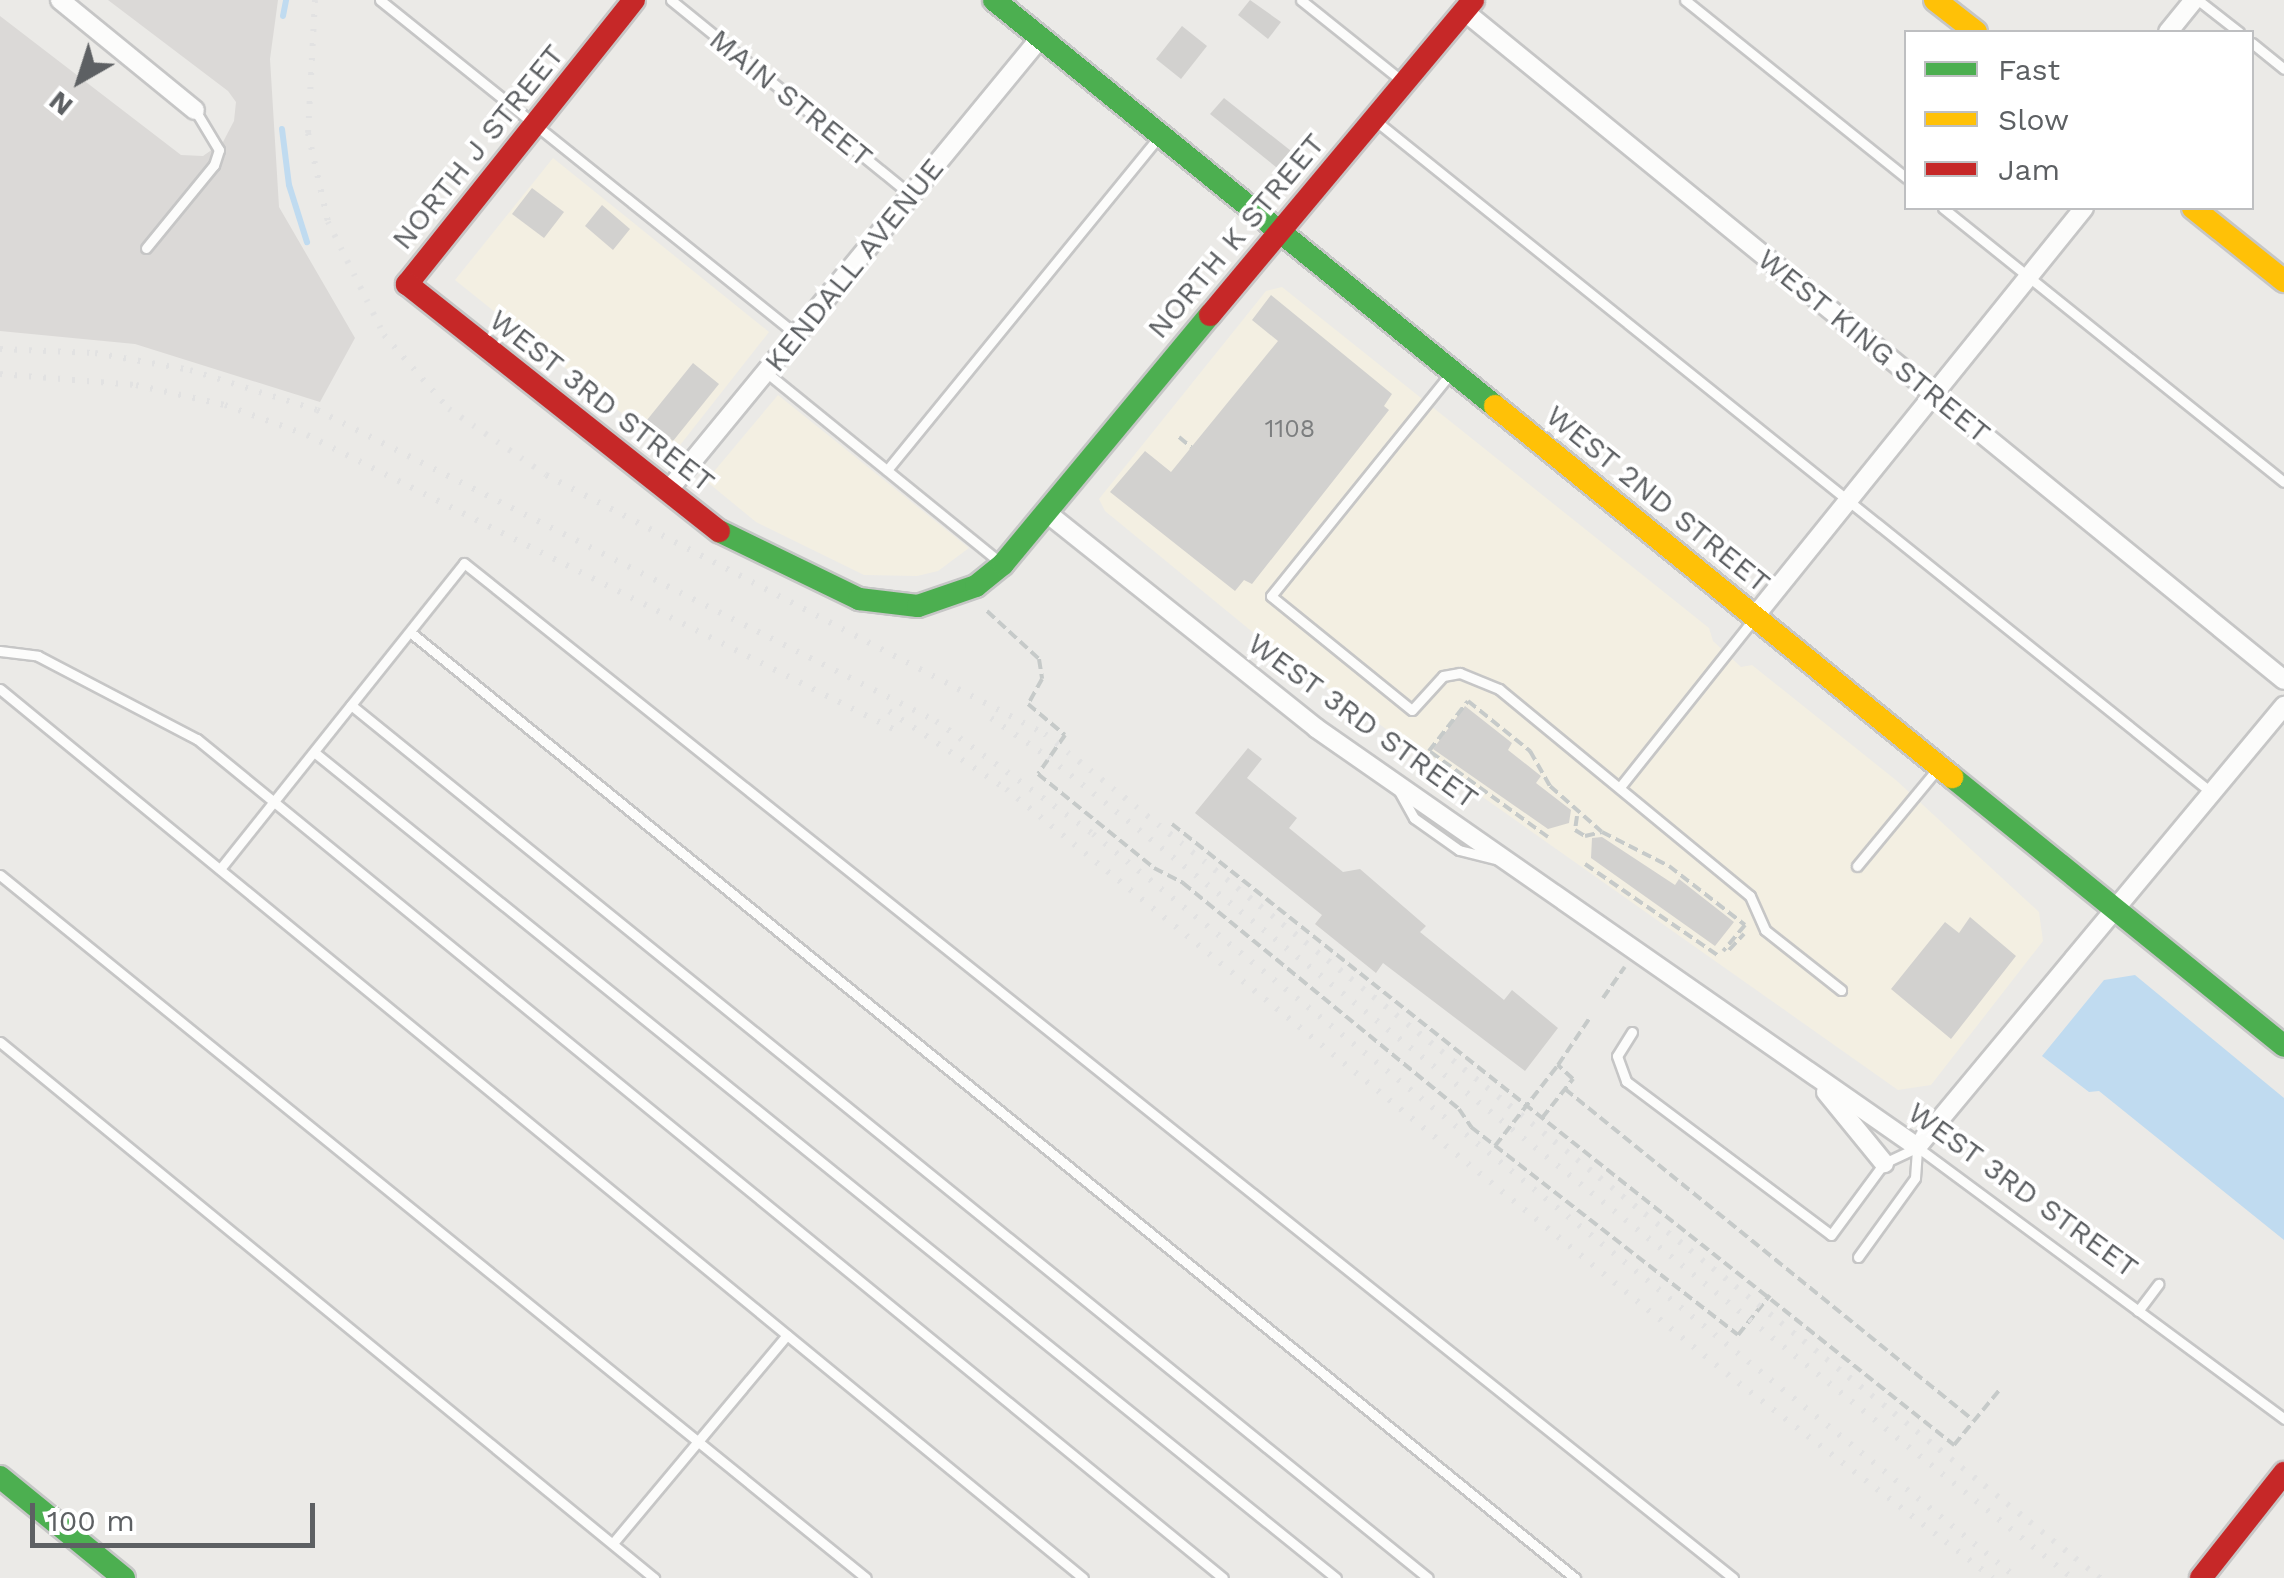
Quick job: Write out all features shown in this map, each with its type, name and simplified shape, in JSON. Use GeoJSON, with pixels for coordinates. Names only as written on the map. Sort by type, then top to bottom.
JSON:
{"type":"FeatureCollection","features":[{"type":"Feature","properties":{"kind":"street"},"geometry":{"type":"LineString","coordinates":[[60,0],[195,110]]}},
{"type":"Feature","properties":{"kind":"street","name":"NORTH J STREET"},"geometry":{"type":"LineString","coordinates":[[407,284],[634,0]]}},
{"type":"Feature","properties":{"kind":"street","name":"WEST 2ND STREET"},"geometry":{"type":"LineString","coordinates":[[994,0],[2284,1046]]}},
{"type":"Feature","properties":{"kind":"street"},"geometry":{"type":"LineString","coordinates":[[1935,0],[1973,30]]}},
{"type":"Feature","properties":{"kind":"street"},"geometry":{"type":"LineString","coordinates":[[2170,30],[2196,0]]}},
{"type":"Feature","properties":{"kind":"street","name":"NORTH K STREET"},"geometry":{"type":"LineString","coordinates":[[1047,513],[1468,5]]}},
{"type":"Feature","properties":{"kind":"street","name":"WEST KING STREET"},"geometry":{"type":"LineString","coordinates":[[1468,5],[1932,394],[2284,680]]}},
{"type":"Feature","properties":{"kind":"street","name":"KENDALL AVENUE"},"geometry":{"type":"LineString","coordinates":[[667,492],[1040,38]]}},
{"type":"Feature","properties":{"kind":"street"},"geometry":{"type":"LineString","coordinates":[[1755,616],[2082,210]]}},
{"type":"Feature","properties":{"kind":"street"},"geometry":{"type":"LineString","coordinates":[[2195,210],[2284,281]]}},
{"type":"Feature","properties":{"kind":"street","name":"WEST 3RD STREET"},"geometry":{"type":"LineString","coordinates":[[407,284],[720,532],[858,599],[941,602],[1003,564],[1047,513],[1262,689],[1820,1083],[1917,1147]]}},
{"type":"Feature","properties":{"kind":"street"},"geometry":{"type":"LineString","coordinates":[[1917,1147],[2284,706]]}},
{"type":"Feature","properties":{"kind":"street"},"geometry":{"type":"LineString","coordinates":[[1820,1083],[1884,1163]]}},
{"type":"Feature","properties":{"kind":"street"},"geometry":{"type":"LineString","coordinates":[[2201,1578],[2284,1473]]}},
{"type":"Feature","properties":{"kind":"street"},"geometry":{"type":"LineString","coordinates":[[0,1477],[124,1578]]}},
{"type":"Feature","properties":{"kind":"lane"},"geometry":{"type":"LineString","coordinates":[[380,0],[797,335]]}},
{"type":"Feature","properties":{"kind":"lane","name":"MAIN STREET"},"geometry":{"type":"LineString","coordinates":[[670,0],[912,196]]}},
{"type":"Feature","properties":{"kind":"lane"},"geometry":{"type":"LineString","coordinates":[[1301,0],[1404,83]]}},
{"type":"Feature","properties":{"kind":"lane"},"geometry":{"type":"LineString","coordinates":[[1685,0],[1904,176]]}},
{"type":"Feature","properties":{"kind":"lane"},"geometry":{"type":"LineString","coordinates":[[2196,0],[2236,30]]}},
{"type":"Feature","properties":{"kind":"lane"},"geometry":{"type":"LineString","coordinates":[[2254,45],[2284,69]]}},
{"type":"Feature","properties":{"kind":"lane"},"geometry":{"type":"LineString","coordinates":[[146,248],[214,166],[219,150],[195,110]]}},
{"type":"Feature","properties":{"kind":"lane"},"geometry":{"type":"LineString","coordinates":[[1373,120],[2212,793]]}},
{"type":"Feature","properties":{"kind":"lane"},"geometry":{"type":"LineString","coordinates":[[887,470],[1160,135]]}},
{"type":"Feature","properties":{"kind":"lane"},"geometry":{"type":"LineString","coordinates":[[1946,210],[2284,482]]}},
{"type":"Feature","properties":{"kind":"lane"},"geometry":{"type":"LineString","coordinates":[[766,372],[1003,564]]}},
{"type":"Feature","properties":{"kind":"lane"},"geometry":{"type":"LineString","coordinates":[[1452,372],[1271,596],[1412,710],[1442,676],[1482,679],[1750,896],[1765,930],[1842,990]]}},
{"type":"Feature","properties":{"kind":"lane"},"geometry":{"type":"LineString","coordinates":[[220,869],[464,563],[1733,1578]]}},
{"type":"Feature","properties":{"kind":"lane"},"geometry":{"type":"LineString","coordinates":[[1620,787],[1755,616]]}},
{"type":"Feature","properties":{"kind":"lane"},"geometry":{"type":"LineString","coordinates":[[410,632],[1575,1578]]}},
{"type":"Feature","properties":{"kind":"lane"},"geometry":{"type":"LineString","coordinates":[[0,651],[38,656],[177,726],[276,801],[1223,1578]]}},
{"type":"Feature","properties":{"kind":"lane"},"geometry":{"type":"LineString","coordinates":[[0,689],[1084,1578]]}},
{"type":"Feature","properties":{"kind":"lane"},"geometry":{"type":"LineString","coordinates":[[351,705],[1428,1578]]}},
{"type":"Feature","properties":{"kind":"lane"},"geometry":{"type":"LineString","coordinates":[[314,752],[1336,1578]]}},
{"type":"Feature","properties":{"kind":"lane"},"geometry":{"type":"LineString","coordinates":[[1857,866],[1938,767]]}},
{"type":"Feature","properties":{"kind":"lane"},"geometry":{"type":"LineString","coordinates":[[0,875],[866,1578]]}},
{"type":"Feature","properties":{"kind":"lane"},"geometry":{"type":"LineString","coordinates":[[1632,1032],[1617,1056],[1626,1081],[1832,1235],[1884,1163],[1917,1147]]}},
{"type":"Feature","properties":{"kind":"lane"},"geometry":{"type":"LineString","coordinates":[[0,1042],[654,1578]]}},
{"type":"Feature","properties":{"kind":"lane"},"geometry":{"type":"LineString","coordinates":[[1858,1257],[1912,1183],[1917,1147]]}},
{"type":"Feature","properties":{"kind":"lane","name":"WEST 3RD STREET"},"geometry":{"type":"LineString","coordinates":[[1917,1147],[2284,1419]]}},
{"type":"Feature","properties":{"kind":"lane"},"geometry":{"type":"LineString","coordinates":[[2138,1311],[2158,1284]]}},
{"type":"Feature","properties":{"kind":"lane"},"geometry":{"type":"LineString","coordinates":[[612,1543],[788,1335]]}},
{"type":"Feature","properties":{"kind":"path"},"geometry":{"type":"LineString","coordinates":[[1179,437],[1191,448]]}},
{"type":"Feature","properties":{"kind":"path"},"geometry":{"type":"LineString","coordinates":[[986,611],[1040,659],[1042,680],[1028,704],[1065,735],[1038,774],[1098,823],[1184,883],[1495,1146],[1738,1336],[1770,1295]]}},
{"type":"Feature","properties":{"kind":"path"},"geometry":{"type":"LineString","coordinates":[[1548,837],[1429,750],[1468,701],[1530,750],[1550,786],[1602,832],[1669,866],[1745,926],[1724,952]]}},
{"type":"Feature","properties":{"kind":"path"},"geometry":{"type":"LineString","coordinates":[[1577,816],[1575,830],[1584,836],[1602,832]]}},
{"type":"Feature","properties":{"kind":"path"},"geometry":{"type":"LineString","coordinates":[[1172,824],[1708,1254],[1727,1260],[1954,1445],[2001,1388]]}},
{"type":"Feature","properties":{"kind":"path"},"geometry":{"type":"LineString","coordinates":[[1584,864],[1724,952]]}},
{"type":"Feature","properties":{"kind":"path"},"geometry":{"type":"LineString","coordinates":[[1724,952],[1744,934]]}},
{"type":"Feature","properties":{"kind":"path"},"geometry":{"type":"LineString","coordinates":[[1603,998],[1627,963]]}},
{"type":"Feature","properties":{"kind":"path"},"geometry":{"type":"LineString","coordinates":[[1495,1146],[1589,1019]]}},
{"type":"Feature","properties":{"kind":"path"},"geometry":{"type":"LineString","coordinates":[[1540,1120],[1573,1080],[1558,1065]]}},
{"type":"Feature","properties":{"kind":"path"},"geometry":{"type":"LineString","coordinates":[[1565,1088],[1974,1420]]}},
{"type":"Feature","properties":{"kind":"shaded area"},"geometry":{"type":"Polygon","coordinates":[[[108,0],[278,0],[270,59],[279,207],[355,338],[320,402],[135,344],[0,331],[0,16],[181,155],[203,156],[223,142],[234,121],[236,102],[228,91],[108,0]]]}},
{"type":"Feature","properties":{"kind":"shaded area"},"geometry":{"type":"Polygon","coordinates":[[[553,158],[769,332],[677,449],[669,451],[455,280],[553,158]]]}},
{"type":"Feature","properties":{"kind":"shaded area"},"geometry":{"type":"Polygon","coordinates":[[[1282,287],[1709,628],[1713,641],[1741,667],[1752,665],[1897,781],[2039,912],[2043,941],[1931,1085],[1898,1090],[1277,652],[1105,511],[1099,499],[1266,291],[1282,287]]]}},
{"type":"Feature","properties":{"kind":"shaded area"},"geometry":{"type":"Polygon","coordinates":[[[778,395],[969,548],[938,571],[917,576],[864,575],[756,522],[706,481],[778,395]]]}},
{"type":"Feature","properties":{"kind":"water"},"geometry":{"type":"Polygon","coordinates":[[[2135,975],[2284,1098],[2284,1240],[2099,1091],[2089,1092],[2042,1056],[2104,980],[2135,975]]]}},
{"type":"Feature","properties":{"kind":"building"},"geometry":{"type":"Polygon","coordinates":[[[1250,0],[1281,22],[1268,39],[1238,15],[1250,0]]]}},
{"type":"Feature","properties":{"kind":"building"},"geometry":{"type":"Polygon","coordinates":[[[1182,26],[1207,46],[1181,79],[1156,59],[1182,26]]]}},
{"type":"Feature","properties":{"kind":"building"},"geometry":{"type":"Polygon","coordinates":[[[1224,98],[1305,162],[1291,179],[1210,114],[1224,98]]]}},
{"type":"Feature","properties":{"kind":"building"},"geometry":{"type":"Polygon","coordinates":[[[532,188],[564,212],[544,238],[512,214],[532,188]]]}},
{"type":"Feature","properties":{"kind":"building"},"geometry":{"type":"Polygon","coordinates":[[[602,205],[630,229],[613,250],[585,226],[602,205]]]}},
{"type":"Feature","properties":{"kind":"building"},"geometry":{"type":"Polygon","coordinates":[[[1271,295],[1392,394],[1384,406],[1389,410],[1252,584],[1244,580],[1235,591],[1110,492],[1145,451],[1171,472],[1278,341],[1252,320],[1271,295]]]}},
{"type":"Feature","properties":{"kind":"building"},"geometry":{"type":"Polygon","coordinates":[[[693,363],[719,384],[673,441],[647,420],[693,363]]]}},
{"type":"Feature","properties":{"kind":"building"},"geometry":{"type":"Polygon","coordinates":[[[1465,706],[1512,743],[1508,750],[1541,776],[1536,783],[1571,810],[1569,823],[1548,829],[1433,749],[1465,706]]]}},
{"type":"Feature","properties":{"kind":"building"},"geometry":{"type":"Polygon","coordinates":[[[1248,748],[1262,759],[1247,778],[1297,818],[1289,828],[1343,872],[1360,869],[1426,926],[1420,932],[1504,1000],[1512,990],[1558,1028],[1525,1071],[1383,963],[1376,973],[1315,924],[1322,915],[1195,813],[1248,748]]]}},
{"type":"Feature","properties":{"kind":"building"},"geometry":{"type":"Polygon","coordinates":[[[1602,837],[1675,885],[1679,879],[1734,922],[1715,946],[1591,858],[1592,838],[1602,837]]]}},
{"type":"Feature","properties":{"kind":"building"},"geometry":{"type":"Polygon","coordinates":[[[1970,917],[2016,956],[1951,1039],[1891,989],[1945,922],[1959,933],[1970,917]]]}},
{"type":"Feature","properties":{"kind":"waterway"},"geometry":{"type":"LineString","coordinates":[[283,16],[286,0]]}},
{"type":"Feature","properties":{"kind":"waterway"},"geometry":{"type":"LineString","coordinates":[[282,129],[289,185],[307,242]]}},
{"type":"Feature","properties":{"kind":"railway"},"geometry":{"type":"LineString","coordinates":[[315,0],[308,133],[328,222],[384,335],[449,409],[546,475],[1045,734],[2100,1578]]}},
{"type":"Feature","properties":{"kind":"railway"},"geometry":{"type":"LineString","coordinates":[[0,349],[95,353],[190,370],[317,410],[936,721],[1093,834],[2017,1578]]}},
{"type":"Feature","properties":{"kind":"railway"},"geometry":{"type":"LineString","coordinates":[[0,374],[136,385],[225,405],[307,435],[901,733]]}},
{"type":"Feature","properties":{"kind":"railway"},"geometry":{"type":"LineString","coordinates":[[889,711],[1006,789],[1727,1374],[1993,1578]]}},
{"type":"Feature","properties":{"kind":"railway"},"geometry":{"type":"LineString","coordinates":[[991,718],[1048,757],[2072,1578]]}},
{"type":"Feature","properties":{"kind":"traffic: fast"},"geometry":{"type":"LineString","coordinates":[[994,0],[1495,406]]}},
{"type":"Feature","properties":{"kind":"traffic: fast"},"geometry":{"type":"LineString","coordinates":[[719,531],[859,599],[918,606],[976,586],[1003,564],[1210,315]]}},
{"type":"Feature","properties":{"kind":"traffic: fast"},"geometry":{"type":"LineString","coordinates":[[1952,777],[2284,1046]]}},
{"type":"Feature","properties":{"kind":"traffic: fast"},"geometry":{"type":"LineString","coordinates":[[0,1477],[124,1578]]}},
{"type":"Feature","properties":{"kind":"traffic: slow"},"geometry":{"type":"LineString","coordinates":[[1935,0],[1973,30]]}},
{"type":"Feature","properties":{"kind":"traffic: slow"},"geometry":{"type":"LineString","coordinates":[[2195,210],[2284,281]]}},
{"type":"Feature","properties":{"kind":"traffic: slow"},"geometry":{"type":"LineString","coordinates":[[1495,406],[1952,777]]}},
{"type":"Feature","properties":{"kind":"traffic: jam"},"geometry":{"type":"LineString","coordinates":[[634,0],[407,284],[719,531]]}},
{"type":"Feature","properties":{"kind":"traffic: jam"},"geometry":{"type":"LineString","coordinates":[[1210,315],[1473,0]]}},
{"type":"Feature","properties":{"kind":"traffic: jam"},"geometry":{"type":"LineString","coordinates":[[2201,1578],[2284,1473]]}}]}
